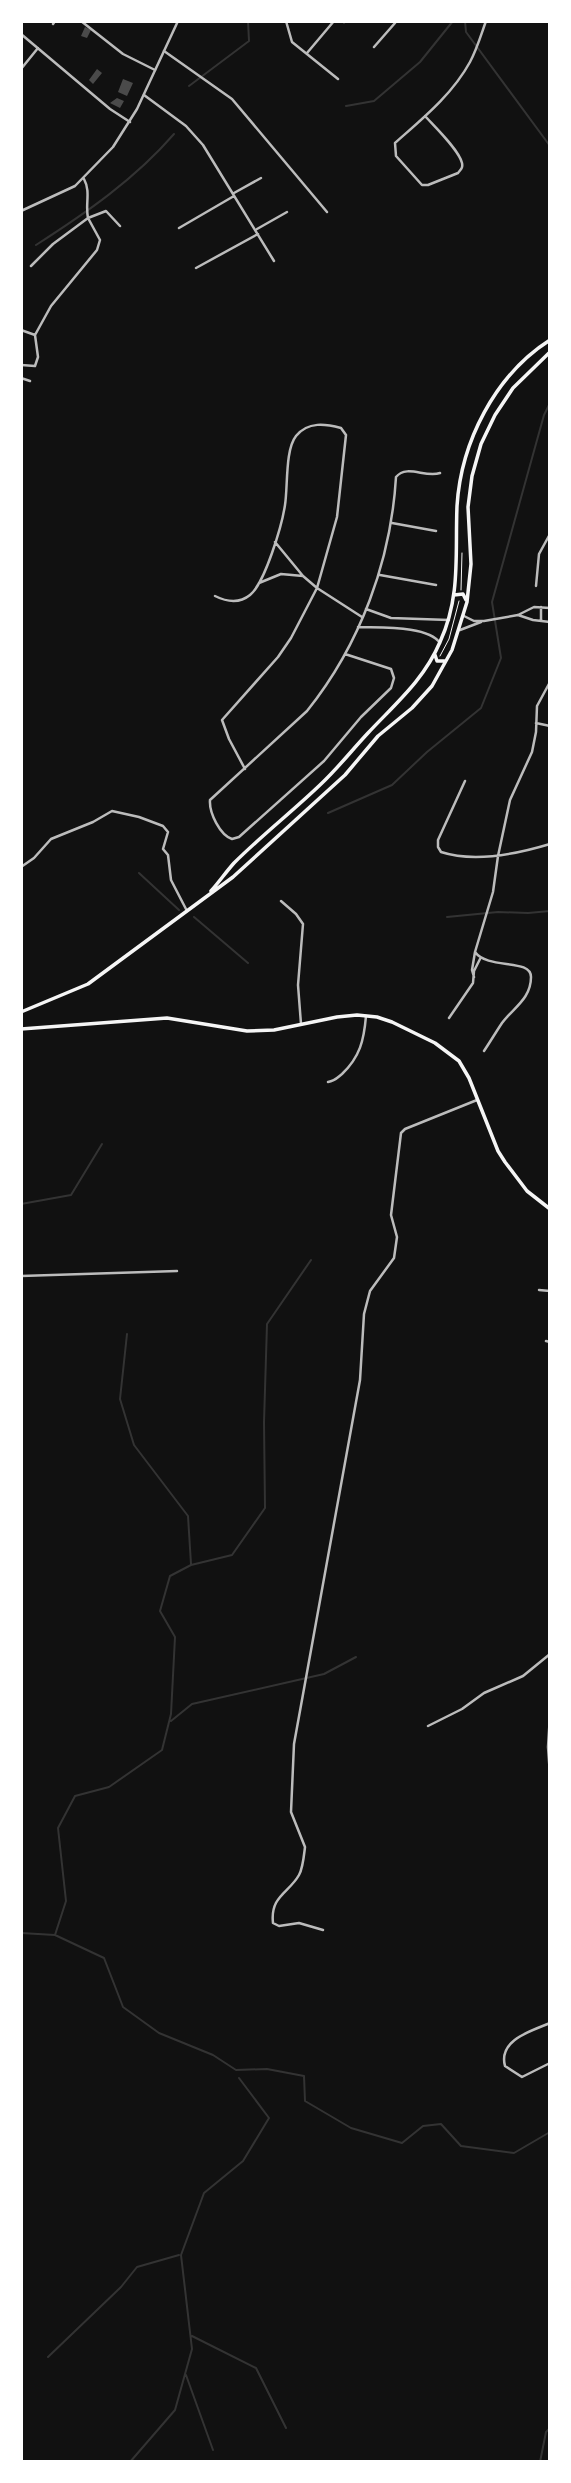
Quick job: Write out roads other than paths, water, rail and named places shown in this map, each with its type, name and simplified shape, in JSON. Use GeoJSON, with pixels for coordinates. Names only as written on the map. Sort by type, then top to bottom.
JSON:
{"type":"FeatureCollection","features":[{"type":"Feature","properties":{"kind":"main road"},"geometry":{"type":"LineString","coordinates":[[205,898],[234,863],[322,784],[403,699],[435,655],[449,620],[454,595],[458,564],[458,496],[468,449],[484,413],[499,390],[525,360],[550,340]]}},
{"type":"Feature","properties":{"kind":"main road"},"geometry":{"type":"LineString","coordinates":[[21,1012],[88,984],[250,863],[345,775],[379,736],[422,698],[447,660],[464,616],[471,564],[468,507],[476,460],[489,426],[502,404],[523,376],[550,352]]}},
{"type":"Feature","properties":{"kind":"main road"},"geometry":{"type":"LineString","coordinates":[[454,595],[463,594],[467,602]]}},
{"type":"Feature","properties":{"kind":"main road"},"geometry":{"type":"LineString","coordinates":[[435,655],[437,661],[447,660]]}},
{"type":"Feature","properties":{"kind":"main road"},"geometry":{"type":"LineString","coordinates":[[21,1029],[167,1018],[247,1031],[274,1030],[337,1017],[366,1016],[392,1022],[448,1051],[459,1061],[498,1151],[512,1174],[527,1191],[550,1209]]}},
{"type":"Feature","properties":{"kind":"street"},"geometry":{"type":"LineString","coordinates":[[81,21],[123,54],[155,70]]}},
{"type":"Feature","properties":{"kind":"street"},"geometry":{"type":"LineString","coordinates":[[21,211],[75,186],[113,147],[130,122],[178,21]]}},
{"type":"Feature","properties":{"kind":"street"},"geometry":{"type":"LineString","coordinates":[[286,21],[292,43],[338,79]]}},
{"type":"Feature","properties":{"kind":"street"},"geometry":{"type":"LineString","coordinates":[[307,54],[334,21]]}},
{"type":"Feature","properties":{"kind":"street"},"geometry":{"type":"LineString","coordinates":[[425,116],[454,149],[462,166],[458,173],[428,186],[420,184],[396,156],[395,143],[425,116],[463,74],[486,21]]}},
{"type":"Feature","properties":{"kind":"street"},"geometry":{"type":"LineString","coordinates":[[374,47],[395,23]]}},
{"type":"Feature","properties":{"kind":"street"},"geometry":{"type":"LineString","coordinates":[[21,34],[110,109],[130,122]]}},
{"type":"Feature","properties":{"kind":"street"},"geometry":{"type":"LineString","coordinates":[[21,69],[38,48]]}},
{"type":"Feature","properties":{"kind":"street"},"geometry":{"type":"LineString","coordinates":[[164,51],[232,99],[327,212]]}},
{"type":"Feature","properties":{"kind":"street"},"geometry":{"type":"LineString","coordinates":[[144,94],[195,135],[258,231],[274,261]]}},
{"type":"Feature","properties":{"kind":"street"},"geometry":{"type":"LineString","coordinates":[[179,228],[261,178]]}},
{"type":"Feature","properties":{"kind":"street"},"geometry":{"type":"LineString","coordinates":[[21,365],[35,366],[38,362],[35,335],[51,306],[99,245],[100,240],[88,218],[88,188],[84,179]]}},
{"type":"Feature","properties":{"kind":"street"},"geometry":{"type":"LineString","coordinates":[[31,266],[53,244],[88,218],[106,211],[120,226]]}},
{"type":"Feature","properties":{"kind":"street"},"geometry":{"type":"LineString","coordinates":[[196,268],[287,212]]}},
{"type":"Feature","properties":{"kind":"street"},"geometry":{"type":"LineString","coordinates":[[21,330],[35,335]]}},
{"type":"Feature","properties":{"kind":"street"},"geometry":{"type":"LineString","coordinates":[[21,378],[30,381]]}},
{"type":"Feature","properties":{"kind":"street"},"geometry":{"type":"LineString","coordinates":[[215,596],[227,601],[240,601],[253,592],[259,583],[285,506],[293,441],[301,431],[313,425],[341,428],[346,435],[337,517],[317,588],[278,657],[253,687],[223,716],[222,724],[245,769]]}},
{"type":"Feature","properties":{"kind":"street"},"geometry":{"type":"LineString","coordinates":[[345,654],[391,669],[394,678],[392,685],[311,774],[239,837],[232,839],[225,836],[210,809],[210,800],[307,711],[345,654],[358,627],[380,575],[398,474],[406,471],[432,475],[440,473]]}},
{"type":"Feature","properties":{"kind":"street"},"geometry":{"type":"LineString","coordinates":[[391,523],[436,531]]}},
{"type":"Feature","properties":{"kind":"street"},"geometry":{"type":"LineString","coordinates":[[537,586],[539,554],[550,534]]}},
{"type":"Feature","properties":{"kind":"street"},"geometry":{"type":"LineString","coordinates":[[275,542],[303,576],[362,617]]}},
{"type":"Feature","properties":{"kind":"street"},"geometry":{"type":"LineString","coordinates":[[259,583],[281,574],[303,576]]}},
{"type":"Feature","properties":{"kind":"street"},"geometry":{"type":"LineString","coordinates":[[380,575],[436,585]]}},
{"type":"Feature","properties":{"kind":"street"},"geometry":{"type":"LineString","coordinates":[[460,629],[484,621],[518,615],[534,607],[550,608]]}},
{"type":"Feature","properties":{"kind":"street"},"geometry":{"type":"LineString","coordinates":[[541,607],[541,621]]}},
{"type":"Feature","properties":{"kind":"street"},"geometry":{"type":"LineString","coordinates":[[366,609],[391,618],[449,620]]}},
{"type":"Feature","properties":{"kind":"street"},"geometry":{"type":"LineString","coordinates":[[518,615],[550,622]]}},
{"type":"Feature","properties":{"kind":"street"},"geometry":{"type":"LineString","coordinates":[[464,616],[474,621],[484,621]]}},
{"type":"Feature","properties":{"kind":"street"},"geometry":{"type":"LineString","coordinates":[[416,632],[418,621]]}},
{"type":"Feature","properties":{"kind":"street"},"geometry":{"type":"LineString","coordinates":[[358,627],[416,632],[433,636],[440,643]]}},
{"type":"Feature","properties":{"kind":"street"},"geometry":{"type":"LineString","coordinates":[[474,977],[472,970],[475,952],[493,892],[513,788],[532,752],[537,706],[550,682]]}},
{"type":"Feature","properties":{"kind":"street"},"geometry":{"type":"LineString","coordinates":[[536,723],[550,726]]}},
{"type":"Feature","properties":{"kind":"street"},"geometry":{"type":"LineString","coordinates":[[465,781],[438,840],[438,847],[444,854],[498,856],[550,844]]}},
{"type":"Feature","properties":{"kind":"street"},"geometry":{"type":"LineString","coordinates":[[21,867],[34,858],[51,839],[93,822],[107,813],[118,811],[166,828],[163,849],[167,855],[171,880],[187,912]]}},
{"type":"Feature","properties":{"kind":"street"},"geometry":{"type":"LineString","coordinates":[[281,901],[303,923],[298,985],[301,1024]]}},
{"type":"Feature","properties":{"kind":"street"},"geometry":{"type":"LineString","coordinates":[[475,952],[480,959],[490,962],[524,966],[531,975],[525,997],[504,1020],[484,1051]]}},
{"type":"Feature","properties":{"kind":"street"},"geometry":{"type":"LineString","coordinates":[[449,1018],[473,983],[480,959]]}},
{"type":"Feature","properties":{"kind":"street"},"geometry":{"type":"LineString","coordinates":[[328,1082],[335,1080],[358,1056],[366,1016]]}},
{"type":"Feature","properties":{"kind":"street"},"geometry":{"type":"LineString","coordinates":[[323,1930],[299,1923],[279,1926],[273,1923],[272,1918],[279,1896],[299,1875],[304,1853],[291,1812],[294,1744],[360,1380],[364,1314],[370,1292],[394,1258],[397,1236],[391,1215],[401,1133],[477,1100]]}},
{"type":"Feature","properties":{"kind":"street"},"geometry":{"type":"LineString","coordinates":[[21,1276],[177,1271]]}},
{"type":"Feature","properties":{"kind":"street"},"geometry":{"type":"LineString","coordinates":[[540,1290],[550,1291]]}},
{"type":"Feature","properties":{"kind":"street"},"geometry":{"type":"LineString","coordinates":[[428,1726],[463,1709],[484,1693],[523,1675],[550,1654]]}},
{"type":"Feature","properties":{"kind":"street"},"geometry":{"type":"LineString","coordinates":[[550,1715],[550,1774]]}},
{"type":"Feature","properties":{"kind":"street"},"geometry":{"type":"LineString","coordinates":[[550,2023],[523,2034],[507,2047],[503,2057],[505,2066],[522,2077],[550,2063]]}},
{"type":"Feature","properties":{"kind":"waterway"},"geometry":{"type":"LineString","coordinates":[[189,86],[249,41],[248,21]]}},
{"type":"Feature","properties":{"kind":"waterway"},"geometry":{"type":"LineString","coordinates":[[346,106],[374,101],[420,62],[453,21]]}},
{"type":"Feature","properties":{"kind":"waterway"},"geometry":{"type":"LineString","coordinates":[[465,21],[466,32],[550,146]]}},
{"type":"Feature","properties":{"kind":"waterway"},"geometry":{"type":"LineString","coordinates":[[36,245],[109,194],[143,166],[174,134]]}},
{"type":"Feature","properties":{"kind":"waterway"},"geometry":{"type":"LineString","coordinates":[[328,813],[392,785],[481,708],[501,658],[492,602],[544,415],[550,403]]}},
{"type":"Feature","properties":{"kind":"waterway"},"geometry":{"type":"LineString","coordinates":[[139,873],[179,910]]}},
{"type":"Feature","properties":{"kind":"waterway"},"geometry":{"type":"LineString","coordinates":[[447,917],[550,911]]}},
{"type":"Feature","properties":{"kind":"waterway"},"geometry":{"type":"LineString","coordinates":[[194,917],[248,963]]}},
{"type":"Feature","properties":{"kind":"waterway"},"geometry":{"type":"LineString","coordinates":[[21,1204],[71,1195],[102,1144]]}},
{"type":"Feature","properties":{"kind":"waterway"},"geometry":{"type":"LineString","coordinates":[[55,1935],[66,1901],[58,1828],[75,1796],[109,1787],[162,1750],[171,1714],[175,1637],[160,1611],[170,1576],[191,1565],[232,1555],[265,1508],[267,1324],[311,1260]]}},
{"type":"Feature","properties":{"kind":"waterway"},"geometry":{"type":"LineString","coordinates":[[127,1334],[120,1399],[134,1445],[188,1516],[191,1564]]}},
{"type":"Feature","properties":{"kind":"waterway"},"geometry":{"type":"LineString","coordinates":[[171,1721],[192,1704],[324,1674],[356,1657]]}},
{"type":"Feature","properties":{"kind":"waterway"},"geometry":{"type":"LineString","coordinates":[[21,1933],[55,1935],[104,1958],[123,2007],[159,2033],[213,2055],[236,2070],[267,2069],[304,2076],[305,2101],[351,2128],[402,2143],[423,2126],[441,2124],[461,2146],[514,2153],[550,2132]]}},
{"type":"Feature","properties":{"kind":"waterway"},"geometry":{"type":"LineString","coordinates":[[130,2462],[175,2410],[192,2349],[181,2255],[204,2193],[243,2161],[269,2118],[239,2078]]}},
{"type":"Feature","properties":{"kind":"waterway"},"geometry":{"type":"LineString","coordinates":[[48,2357],[121,2287],[137,2267],[179,2255]]}},
{"type":"Feature","properties":{"kind":"waterway"},"geometry":{"type":"LineString","coordinates":[[192,2336],[256,2368],[286,2428]]}},
{"type":"Feature","properties":{"kind":"waterway"},"geometry":{"type":"LineString","coordinates":[[186,2375],[213,2450]]}},
{"type":"Feature","properties":{"kind":"waterway"},"geometry":{"type":"LineString","coordinates":[[540,2462],[546,2432],[550,2428]]}}]}
